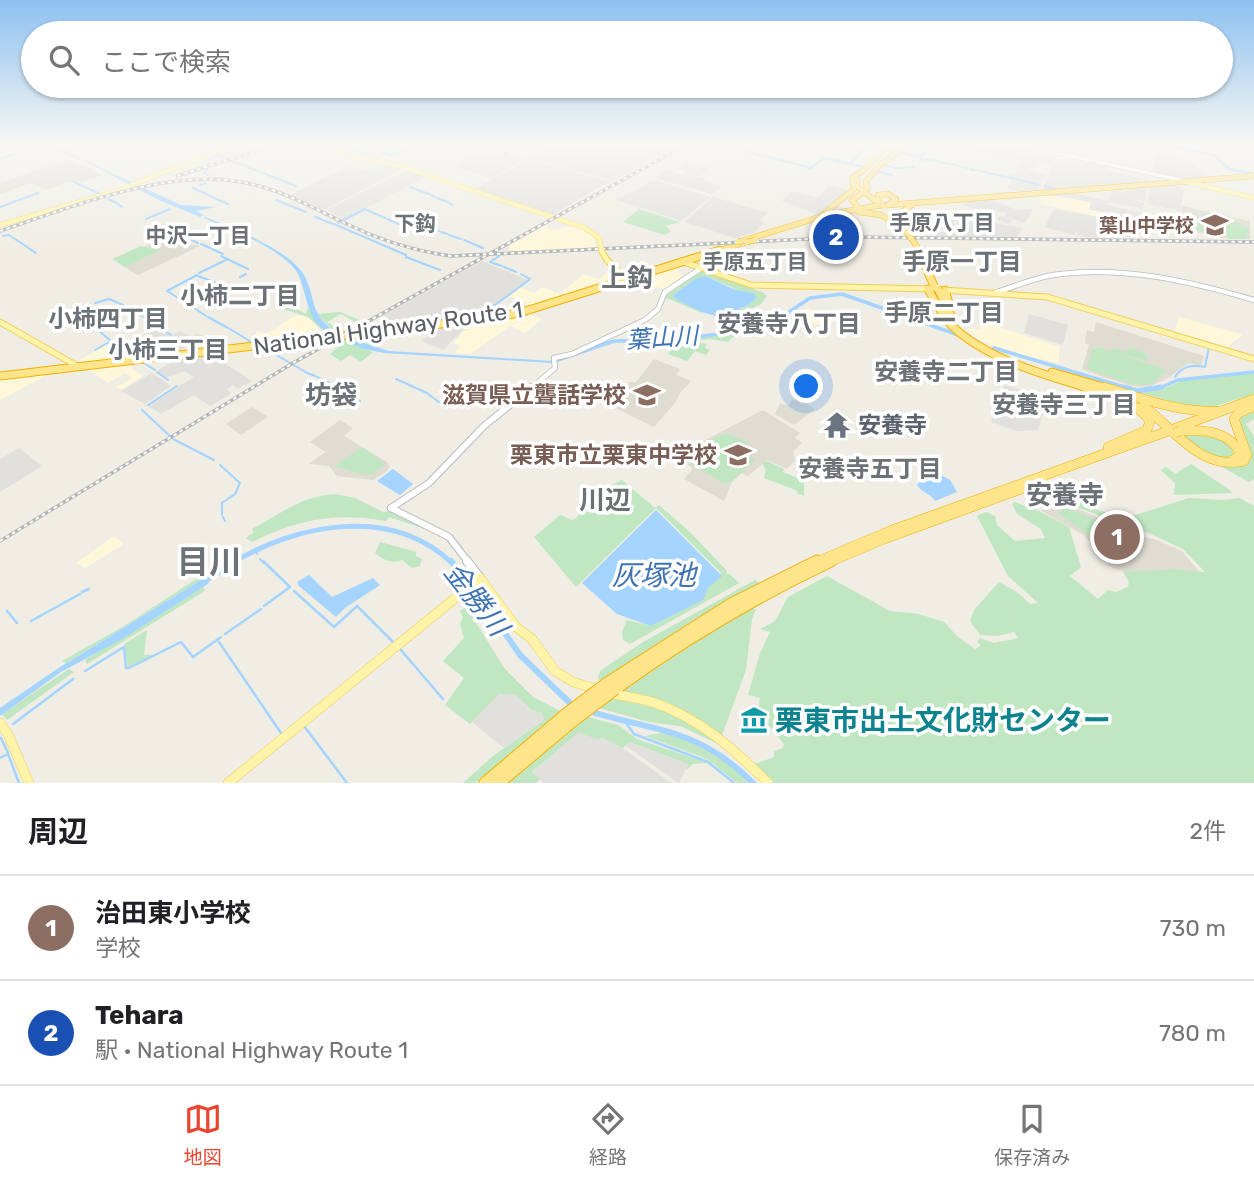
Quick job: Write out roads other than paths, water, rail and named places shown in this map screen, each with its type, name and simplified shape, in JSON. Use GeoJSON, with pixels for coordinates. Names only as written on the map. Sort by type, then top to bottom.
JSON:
{"type":"FeatureCollection","features":[{"type":"Feature","properties":{"kind":"highway"},"geometry":{"type":"LineString","coordinates":[[858,180],[861,188],[880,204],[915,245],[950,318],[963,334],[1001,358],[1101,389],[1185,411],[1221,411]]}},
{"type":"Feature","properties":{"kind":"highway"},"geometry":{"type":"LineString","coordinates":[[859,209],[852,200],[867,180]]}},
{"type":"Feature","properties":{"kind":"highway","name":"National Highway Route 1"},"geometry":{"type":"LineString","coordinates":[[0,376],[492,318],[818,218],[880,204],[1206,180]]}},
{"type":"Feature","properties":{"kind":"highway"},"geometry":{"type":"LineString","coordinates":[[818,218],[861,188]]}},
{"type":"Feature","properties":{"kind":"highway","name":"National Highway Route 1"},"geometry":{"type":"LineString","coordinates":[[745,241],[818,218],[859,209],[931,201]]}},
{"type":"Feature","properties":{"kind":"highway"},"geometry":{"type":"LineString","coordinates":[[902,228],[899,214],[905,207],[919,203]]}},
{"type":"Feature","properties":{"kind":"highway"},"geometry":{"type":"LineString","coordinates":[[847,212],[877,214],[902,228]]}},
{"type":"Feature","properties":{"kind":"highway"},"geometry":{"type":"LineString","coordinates":[[937,290],[958,326],[976,342],[1020,362],[1150,405],[1192,444],[1212,458],[1230,461],[1241,455],[1235,444],[1217,433],[1198,430],[1176,430]]}},
{"type":"Feature","properties":{"kind":"highway"},"geometry":{"type":"LineString","coordinates":[[1101,389],[1145,407],[1201,454],[1229,464],[1244,461],[1247,455],[1234,419],[1254,403]]}},
{"type":"Feature","properties":{"kind":"highway"},"geometry":{"type":"LineString","coordinates":[[1055,471],[1147,430],[1150,426],[1149,417],[1140,408],[1101,389]]}},
{"type":"Feature","properties":{"kind":"highway"},"geometry":{"type":"LineString","coordinates":[[611,687],[762,595],[832,561],[1221,411],[1254,403]]}},
{"type":"Feature","properties":{"kind":"highway"},"geometry":{"type":"LineString","coordinates":[[485,783],[699,623],[791,573],[892,530],[1254,403]]}},
{"type":"Feature","properties":{"kind":"highway"},"geometry":{"type":"LineString","coordinates":[[499,783],[570,718]]}},
{"type":"Feature","properties":{"kind":"main road"},"geometry":{"type":"LineString","coordinates":[[0,225],[145,180]]}},
{"type":"Feature","properties":{"kind":"main road"},"geometry":{"type":"LineString","coordinates":[[440,180],[589,230],[599,238],[602,254],[625,279]]}},
{"type":"Feature","properties":{"kind":"main road"},"geometry":{"type":"LineString","coordinates":[[1179,180],[1254,198]]}},
{"type":"Feature","properties":{"kind":"main road"},"geometry":{"type":"LineString","coordinates":[[681,261],[730,280],[758,285],[997,292],[1059,300],[1254,359]]}},
{"type":"Feature","properties":{"kind":"main road"},"geometry":{"type":"LineString","coordinates":[[700,269],[665,292],[658,309],[645,320],[555,361],[554,369],[533,390],[483,427],[442,471],[391,508],[435,527],[449,537],[516,627],[532,639],[545,660],[563,677],[585,687],[659,704],[691,718],[724,742],[768,783]]}},
{"type":"Feature","properties":{"kind":"main road"},"geometry":{"type":"LineString","coordinates":[[997,292],[1049,276],[1103,272],[1186,281],[1254,300]]}},
{"type":"Feature","properties":{"kind":"main road"},"geometry":{"type":"LineString","coordinates":[[0,320],[78,366]]}},
{"type":"Feature","properties":{"kind":"main road"},"geometry":{"type":"LineString","coordinates":[[228,783],[480,579]]}},
{"type":"Feature","properties":{"kind":"main road"},"geometry":{"type":"LineString","coordinates":[[0,723],[8,734],[29,783]]}},
{"type":"Feature","properties":{"kind":"water"},"geometry":{"type":"Polygon","coordinates":[[[120,180],[126,180],[181,205],[216,207],[196,211],[204,215],[200,217],[120,180]]]}},
{"type":"Feature","properties":{"kind":"water"},"geometry":{"type":"Polygon","coordinates":[[[203,218],[259,241],[297,266],[308,284],[317,312],[335,331],[326,330],[313,318],[300,279],[290,264],[254,240],[203,218]]]}},
{"type":"Feature","properties":{"kind":"water"},"geometry":{"type":"Polygon","coordinates":[[[705,276],[733,289],[755,294],[756,298],[749,305],[735,310],[736,315],[721,317],[695,309],[672,296],[695,279],[705,276]]]}},
{"type":"Feature","properties":{"kind":"water"},"geometry":{"type":"Polygon","coordinates":[[[347,338],[389,351],[553,363],[384,353],[361,348],[345,340],[347,338]]]}},
{"type":"Feature","properties":{"kind":"water"},"geometry":{"type":"Polygon","coordinates":[[[393,469],[413,484],[400,495],[377,481],[393,469]]]}},
{"type":"Feature","properties":{"kind":"water"},"geometry":{"type":"Polygon","coordinates":[[[930,469],[950,480],[957,492],[935,501],[921,490],[917,485],[930,469]]]}},
{"type":"Feature","properties":{"kind":"water","name":"灰塚池"},"geometry":{"type":"Polygon","coordinates":[[[656,510],[722,576],[708,588],[703,600],[651,626],[617,614],[582,583],[656,510]]]}},
{"type":"Feature","properties":{"kind":"water"},"geometry":{"type":"Polygon","coordinates":[[[309,575],[332,597],[373,578],[380,585],[336,617],[299,586],[297,582],[309,575]]]}},
{"type":"Feature","properties":{"kind":"water"},"geometry":{"type":"Polygon","coordinates":[[[204,578],[209,583],[124,638],[61,672],[0,716],[0,708],[57,669],[204,578]]]}},
{"type":"Feature","properties":{"kind":"waterway"},"geometry":{"type":"LineString","coordinates":[[280,180],[296,186]]}},
{"type":"Feature","properties":{"kind":"waterway"},"geometry":{"type":"LineString","coordinates":[[1017,180],[1040,185]]}},
{"type":"Feature","properties":{"kind":"waterway"},"geometry":{"type":"LineString","coordinates":[[72,181],[100,194]]}},
{"type":"Feature","properties":{"kind":"waterway"},"geometry":{"type":"LineString","coordinates":[[200,185],[206,183]]}},
{"type":"Feature","properties":{"kind":"waterway"},"geometry":{"type":"LineString","coordinates":[[1044,186],[1059,190]]}},
{"type":"Feature","properties":{"kind":"waterway"},"geometry":{"type":"LineString","coordinates":[[410,187],[429,194]]}},
{"type":"Feature","properties":{"kind":"waterway"},"geometry":{"type":"LineString","coordinates":[[193,188],[213,197]]}},
{"type":"Feature","properties":{"kind":"waterway"},"geometry":{"type":"LineString","coordinates":[[0,207],[38,193]]}},
{"type":"Feature","properties":{"kind":"waterway"},"geometry":{"type":"LineString","coordinates":[[431,195],[435,197]]}},
{"type":"Feature","properties":{"kind":"waterway"},"geometry":{"type":"LineString","coordinates":[[214,198],[228,204]]}},
{"type":"Feature","properties":{"kind":"waterway"},"geometry":{"type":"LineString","coordinates":[[437,198],[448,202]]}},
{"type":"Feature","properties":{"kind":"waterway"},"geometry":{"type":"LineString","coordinates":[[108,199],[117,203]]}},
{"type":"Feature","properties":{"kind":"waterway"},"geometry":{"type":"LineString","coordinates":[[276,200],[306,212]]}},
{"type":"Feature","properties":{"kind":"waterway"},"geometry":{"type":"LineString","coordinates":[[118,204],[122,207]]}},
{"type":"Feature","properties":{"kind":"waterway"},"geometry":{"type":"LineString","coordinates":[[146,219],[170,209]]}},
{"type":"Feature","properties":{"kind":"waterway"},"geometry":{"type":"LineString","coordinates":[[338,223],[365,209]]}},
{"type":"Feature","properties":{"kind":"waterway"},"geometry":{"type":"LineString","coordinates":[[367,210],[385,218]]}},
{"type":"Feature","properties":{"kind":"waterway"},"geometry":{"type":"LineString","coordinates":[[315,217],[333,224]]}},
{"type":"Feature","properties":{"kind":"waterway"},"geometry":{"type":"LineString","coordinates":[[387,219],[394,222]]}},
{"type":"Feature","properties":{"kind":"waterway"},"geometry":{"type":"LineString","coordinates":[[396,223],[404,226]]}},
{"type":"Feature","properties":{"kind":"waterway"},"geometry":{"type":"LineString","coordinates":[[334,224],[406,255]]}},
{"type":"Feature","properties":{"kind":"waterway"},"geometry":{"type":"LineString","coordinates":[[418,232],[428,227],[439,231]]}},
{"type":"Feature","properties":{"kind":"waterway"},"geometry":{"type":"LineString","coordinates":[[173,231],[182,235]]}},
{"type":"Feature","properties":{"kind":"waterway"},"geometry":{"type":"LineString","coordinates":[[441,232],[447,234]]}},
{"type":"Feature","properties":{"kind":"waterway"},"geometry":{"type":"LineString","coordinates":[[3,236],[9,235],[36,253]]}},
{"type":"Feature","properties":{"kind":"waterway"},"geometry":{"type":"LineString","coordinates":[[449,235],[461,239]]}},
{"type":"Feature","properties":{"kind":"waterway"},"geometry":{"type":"LineString","coordinates":[[183,236],[198,243]]}},
{"type":"Feature","properties":{"kind":"waterway"},"geometry":{"type":"LineString","coordinates":[[464,240],[483,248]]}},
{"type":"Feature","properties":{"kind":"waterway"},"geometry":{"type":"LineString","coordinates":[[201,244],[210,248]]}},
{"type":"Feature","properties":{"kind":"waterway"},"geometry":{"type":"LineString","coordinates":[[212,249],[223,254]]}},
{"type":"Feature","properties":{"kind":"waterway"},"geometry":{"type":"LineString","coordinates":[[494,252],[499,254]]}},
{"type":"Feature","properties":{"kind":"waterway"},"geometry":{"type":"LineString","coordinates":[[221,256],[228,259]]}},
{"type":"Feature","properties":{"kind":"waterway"},"geometry":{"type":"LineString","coordinates":[[499,256],[490,262],[502,266]]}},
{"type":"Feature","properties":{"kind":"waterway"},"geometry":{"type":"LineString","coordinates":[[406,257],[440,270]]}},
{"type":"Feature","properties":{"kind":"waterway"},"geometry":{"type":"LineString","coordinates":[[199,273],[228,259]]}},
{"type":"Feature","properties":{"kind":"waterway"},"geometry":{"type":"LineString","coordinates":[[228,259],[248,269]]}},
{"type":"Feature","properties":{"kind":"waterway"},"geometry":{"type":"LineString","coordinates":[[504,267],[516,272]]}},
{"type":"Feature","properties":{"kind":"waterway"},"geometry":{"type":"LineString","coordinates":[[240,277],[246,274]]}},
{"type":"Feature","properties":{"kind":"waterway"},"geometry":{"type":"LineString","coordinates":[[521,274],[530,279]]}},
{"type":"Feature","properties":{"kind":"waterway"},"geometry":{"type":"LineString","coordinates":[[175,296],[167,291],[197,275]]}},
{"type":"Feature","properties":{"kind":"waterway"},"geometry":{"type":"LineString","coordinates":[[198,276],[219,284]]}},
{"type":"Feature","properties":{"kind":"waterway"},"geometry":{"type":"LineString","coordinates":[[480,316],[529,280]]}},
{"type":"Feature","properties":{"kind":"waterway","name":"葉山川"},"geometry":{"type":"LineString","coordinates":[[552,362],[614,341],[671,340],[735,332],[751,319],[786,314],[810,298],[842,294],[964,337]]}},
{"type":"Feature","properties":{"kind":"waterway"},"geometry":{"type":"LineString","coordinates":[[176,297],[185,302]]}},
{"type":"Feature","properties":{"kind":"waterway"},"geometry":{"type":"LineString","coordinates":[[95,303],[109,299],[123,305]]}},
{"type":"Feature","properties":{"kind":"waterway"},"geometry":{"type":"LineString","coordinates":[[187,303],[206,316]]}},
{"type":"Feature","properties":{"kind":"waterway"},"geometry":{"type":"LineString","coordinates":[[79,310],[91,304]]}},
{"type":"Feature","properties":{"kind":"waterway"},"geometry":{"type":"LineString","coordinates":[[125,306],[133,310]]}},
{"type":"Feature","properties":{"kind":"waterway"},"geometry":{"type":"LineString","coordinates":[[737,309],[753,318]]}},
{"type":"Feature","properties":{"kind":"waterway"},"geometry":{"type":"LineString","coordinates":[[134,311],[150,321]]}},
{"type":"Feature","properties":{"kind":"waterway"},"geometry":{"type":"LineString","coordinates":[[208,317],[228,328]]}},
{"type":"Feature","properties":{"kind":"waterway"},"geometry":{"type":"LineString","coordinates":[[152,322],[171,335]]}},
{"type":"Feature","properties":{"kind":"waterway"},"geometry":{"type":"LineString","coordinates":[[93,326],[111,341],[95,350]]}},
{"type":"Feature","properties":{"kind":"waterway"},"geometry":{"type":"LineString","coordinates":[[230,329],[253,343]]}},
{"type":"Feature","properties":{"kind":"waterway"},"geometry":{"type":"LineString","coordinates":[[116,341],[135,354]]}},
{"type":"Feature","properties":{"kind":"waterway"},"geometry":{"type":"LineString","coordinates":[[1175,377],[1188,367],[1205,367],[1209,347]]}},
{"type":"Feature","properties":{"kind":"waterway","name":"葉山川"},"geometry":{"type":"LineString","coordinates":[[994,348],[1131,389]]}},
{"type":"Feature","properties":{"kind":"waterway"},"geometry":{"type":"LineString","coordinates":[[266,349],[304,371]]}},
{"type":"Feature","properties":{"kind":"waterway"},"geometry":{"type":"LineString","coordinates":[[144,363],[155,370]]}},
{"type":"Feature","properties":{"kind":"waterway"},"geometry":{"type":"LineString","coordinates":[[157,372],[168,380]]}},
{"type":"Feature","properties":{"kind":"waterway"},"geometry":{"type":"LineString","coordinates":[[305,372],[315,376]]}},
{"type":"Feature","properties":{"kind":"waterway","name":"葉山川"},"geometry":{"type":"LineString","coordinates":[[1157,389],[1178,380],[1254,372]]}},
{"type":"Feature","properties":{"kind":"waterway"},"geometry":{"type":"LineString","coordinates":[[317,377],[330,383]]}},
{"type":"Feature","properties":{"kind":"waterway"},"geometry":{"type":"LineString","coordinates":[[396,379],[427,393],[440,403],[458,396],[464,399]]}},
{"type":"Feature","properties":{"kind":"waterway"},"geometry":{"type":"LineString","coordinates":[[148,405],[177,386]]}},
{"type":"Feature","properties":{"kind":"waterway","name":"葉山川"},"geometry":{"type":"LineString","coordinates":[[1125,387],[1131,389]]}},
{"type":"Feature","properties":{"kind":"waterway","name":"葉山川"},"geometry":{"type":"LineString","coordinates":[[1131,389],[1137,391],[1161,387]]}},
{"type":"Feature","properties":{"kind":"waterway"},"geometry":{"type":"LineString","coordinates":[[346,392],[360,401]]}},
{"type":"Feature","properties":{"kind":"waterway"},"geometry":{"type":"LineString","coordinates":[[142,410],[172,438]]}},
{"type":"Feature","properties":{"kind":"waterway"},"geometry":{"type":"LineString","coordinates":[[173,439],[214,460]]}},
{"type":"Feature","properties":{"kind":"waterway"},"geometry":{"type":"LineString","coordinates":[[220,465],[240,483],[235,494],[222,503],[222,515]]}},
{"type":"Feature","properties":{"kind":"waterway"},"geometry":{"type":"LineString","coordinates":[[223,517],[225,521]]}},
{"type":"Feature","properties":{"kind":"waterway","name":"金勝川"},"geometry":{"type":"LineString","coordinates":[[232,563],[285,538],[344,527],[373,527],[401,533],[428,545],[452,563]]}},
{"type":"Feature","properties":{"kind":"waterway","name":"金勝川"},"geometry":{"type":"LineString","coordinates":[[254,550],[257,554]]}},
{"type":"Feature","properties":{"kind":"waterway"},"geometry":{"type":"LineString","coordinates":[[260,559],[264,563]]}},
{"type":"Feature","properties":{"kind":"waterway","name":"金勝川"},"geometry":{"type":"LineString","coordinates":[[203,582],[235,561]]}},
{"type":"Feature","properties":{"kind":"waterway"},"geometry":{"type":"LineString","coordinates":[[263,561],[290,587],[264,606]]}},
{"type":"Feature","properties":{"kind":"waterway","name":"金勝川"},"geometry":{"type":"LineString","coordinates":[[451,561],[475,590],[520,655],[573,706]]}},
{"type":"Feature","properties":{"kind":"waterway"},"geometry":{"type":"LineString","coordinates":[[82,592],[89,589]]}},
{"type":"Feature","properties":{"kind":"waterway"},"geometry":{"type":"LineString","coordinates":[[294,591],[334,627],[357,606],[393,642]]}},
{"type":"Feature","properties":{"kind":"waterway"},"geometry":{"type":"LineString","coordinates":[[31,621],[80,594]]}},
{"type":"Feature","properties":{"kind":"waterway"},"geometry":{"type":"LineString","coordinates":[[225,634],[261,609]]}},
{"type":"Feature","properties":{"kind":"waterway"},"geometry":{"type":"LineString","coordinates":[[7,611],[17,623]]}},
{"type":"Feature","properties":{"kind":"waterway"},"geometry":{"type":"LineString","coordinates":[[85,671],[124,647],[126,668],[129,668],[181,642],[193,657],[221,637]]}},
{"type":"Feature","properties":{"kind":"waterway"},"geometry":{"type":"LineString","coordinates":[[219,642],[281,733]]}},
{"type":"Feature","properties":{"kind":"waterway"},"geometry":{"type":"LineString","coordinates":[[400,649],[443,699]]}},
{"type":"Feature","properties":{"kind":"waterway"},"geometry":{"type":"LineString","coordinates":[[13,724],[73,679]]}},
{"type":"Feature","properties":{"kind":"waterway","name":"金勝川"},"geometry":{"type":"LineString","coordinates":[[588,711],[676,734],[695,742],[733,765],[753,783]]}},
{"type":"Feature","properties":{"kind":"waterway"},"geometry":{"type":"LineString","coordinates":[[626,723],[634,734],[708,762],[734,783]]}},
{"type":"Feature","properties":{"kind":"waterway"},"geometry":{"type":"LineString","coordinates":[[304,726],[347,783]]}},
{"type":"Feature","properties":{"kind":"waterway"},"geometry":{"type":"LineString","coordinates":[[1,738],[8,753]]}},
{"type":"Feature","properties":{"kind":"waterway"},"geometry":{"type":"LineString","coordinates":[[0,758],[8,754],[19,783]]}},
{"type":"Feature","properties":{"kind":"railway"},"geometry":{"type":"LineString","coordinates":[[0,231],[126,191],[192,180],[224,180],[255,185],[279,193],[386,241],[451,256],[489,254]]}},
{"type":"Feature","properties":{"kind":"railway"},"geometry":{"type":"LineString","coordinates":[[489,254],[623,180]]}},
{"type":"Feature","properties":{"kind":"railway"},"geometry":{"type":"LineString","coordinates":[[489,254],[851,237],[1254,242]]}},
{"type":"Feature","properties":{"kind":"railway"},"geometry":{"type":"LineString","coordinates":[[0,541],[293,363],[489,254]]}},
{"type":"Feature","properties":{"kind":"place","name":"葉山中学校"},"geometry":{"type":"Point","coordinates":[1215,225]}},
{"type":"Feature","properties":{"kind":"place","name":"Tehara"},"geometry":{"type":"Point","coordinates":[836,237]}},
{"type":"Feature","properties":{"kind":"place","name":"滋賀県立聾話学校"},"geometry":{"type":"Point","coordinates":[647,395]}},
{"type":"Feature","properties":{"kind":"place","name":"安養寺"},"geometry":{"type":"Point","coordinates":[837,425]}},
{"type":"Feature","properties":{"kind":"place","name":"栗東市立栗東中学校"},"geometry":{"type":"Point","coordinates":[738,455]}},
{"type":"Feature","properties":{"kind":"place","name":"治田東小学校"},"geometry":{"type":"Point","coordinates":[1117,537]}},
{"type":"Feature","properties":{"kind":"place","name":"栗東市出土文化財センター"},"geometry":{"type":"Point","coordinates":[754,720]}},
{"type":"Feature","properties":{"kind":"district","name":"手原八丁目"},"geometry":{"type":"Point","coordinates":[942,222]}},
{"type":"Feature","properties":{"kind":"district","name":"下鈎"},"geometry":{"type":"Point","coordinates":[415,223]}},
{"type":"Feature","properties":{"kind":"district","name":"中沢一丁目"},"geometry":{"type":"Point","coordinates":[198,235]}},
{"type":"Feature","properties":{"kind":"district","name":"手原五丁目"},"geometry":{"type":"Point","coordinates":[755,261]}},
{"type":"Feature","properties":{"kind":"district","name":"手原一丁目"},"geometry":{"type":"Point","coordinates":[962,262]}},
{"type":"Feature","properties":{"kind":"district","name":"上鈎"},"geometry":{"type":"Point","coordinates":[627,278]}},
{"type":"Feature","properties":{"kind":"district","name":"小柿二丁目"},"geometry":{"type":"Point","coordinates":[240,296]}},
{"type":"Feature","properties":{"kind":"district","name":"手原二丁目"},"geometry":{"type":"Point","coordinates":[944,313]}},
{"type":"Feature","properties":{"kind":"district","name":"小柿四丁目"},"geometry":{"type":"Point","coordinates":[108,319]}},
{"type":"Feature","properties":{"kind":"district","name":"安養寺八丁目"},"geometry":{"type":"Point","coordinates":[789,324]}},
{"type":"Feature","properties":{"kind":"district","name":"小柿三丁目"},"geometry":{"type":"Point","coordinates":[168,350]}},
{"type":"Feature","properties":{"kind":"district","name":"安養寺二丁目"},"geometry":{"type":"Point","coordinates":[946,372]}},
{"type":"Feature","properties":{"kind":"district","name":"坊袋"},"geometry":{"type":"Point","coordinates":[331,395]}},
{"type":"Feature","properties":{"kind":"district","name":"安養寺三丁目"},"geometry":{"type":"Point","coordinates":[1064,405]}},
{"type":"Feature","properties":{"kind":"district","name":"安養寺五丁目"},"geometry":{"type":"Point","coordinates":[870,469]}},
{"type":"Feature","properties":{"kind":"district","name":"安養寺"},"geometry":{"type":"Point","coordinates":[1065,495]}},
{"type":"Feature","properties":{"kind":"district","name":"川辺"},"geometry":{"type":"Point","coordinates":[605,500]}},
{"type":"Feature","properties":{"kind":"district","name":"目川"},"geometry":{"type":"Point","coordinates":[209,562]}}]}
